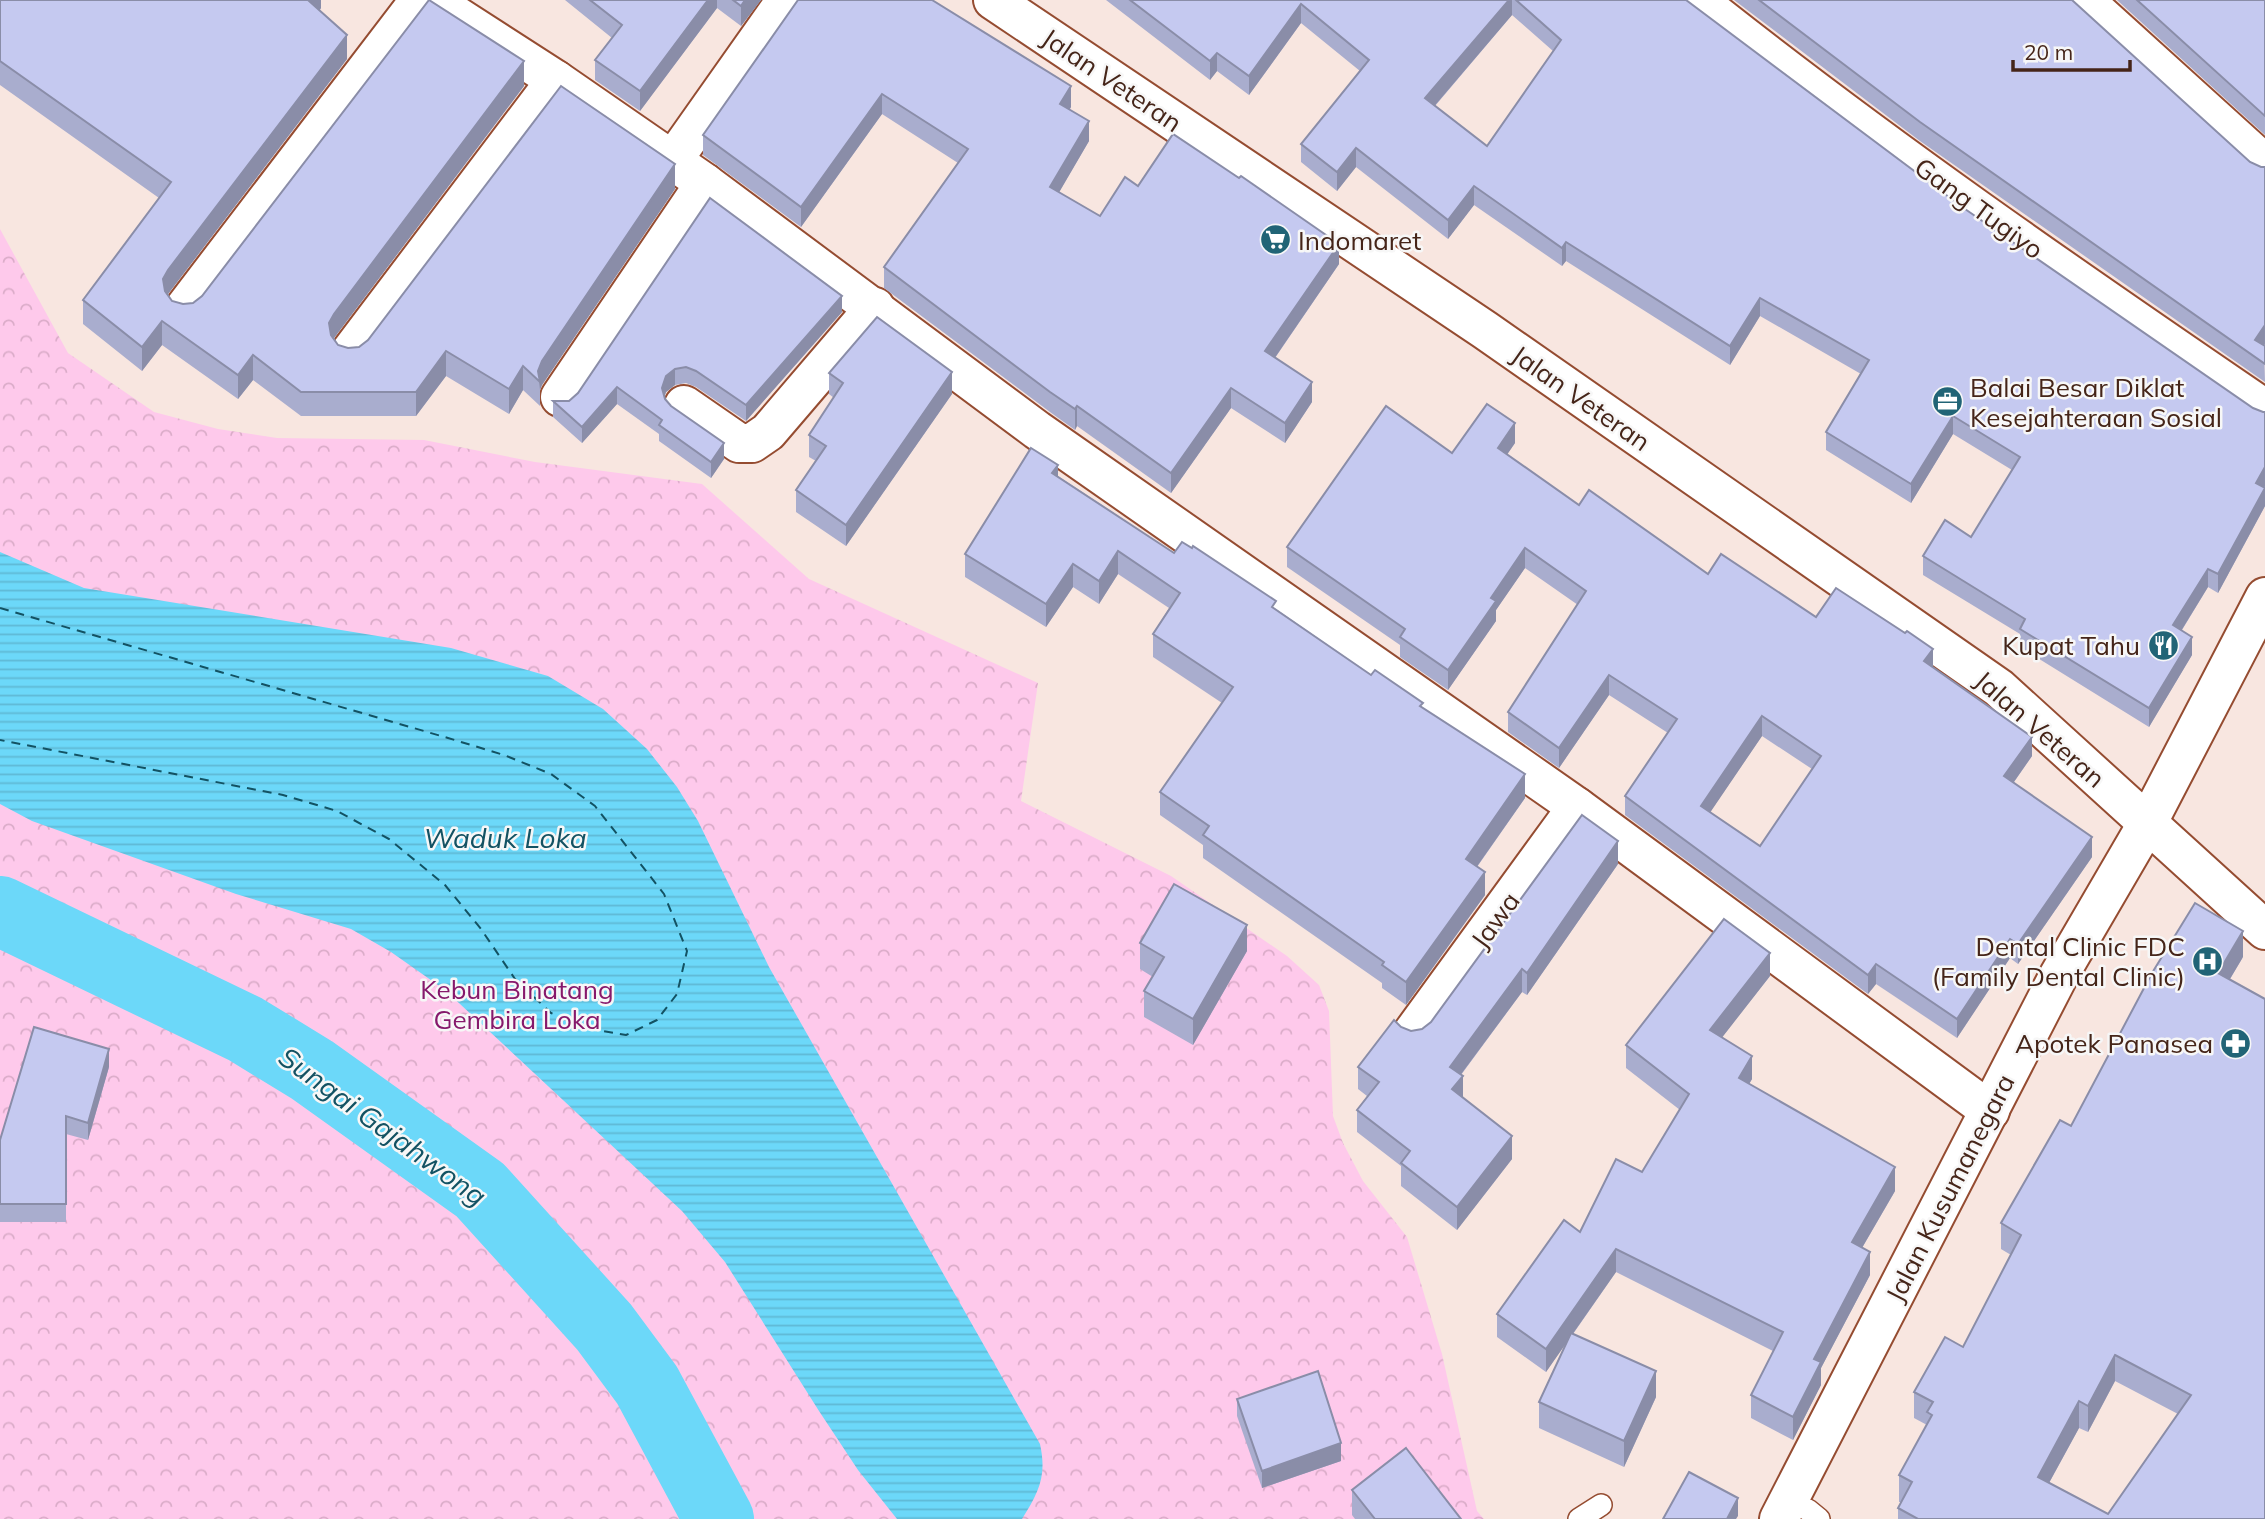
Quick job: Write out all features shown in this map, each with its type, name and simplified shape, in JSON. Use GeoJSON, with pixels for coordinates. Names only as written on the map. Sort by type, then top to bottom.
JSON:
{"type":"FeatureCollection","features":[{"type":"Feature","properties":{"kind":"street"},"geometry":{"type":"LineString","coordinates":[[673,160],[786,0]]}},
{"type":"Feature","properties":{"kind":"street","name":"Jalan Veteran"},"geometry":{"type":"LineString","coordinates":[[993,0],[1485,330],[1999,688],[2265,930]]}},
{"type":"Feature","properties":{"kind":"street","name":"Gang Tugiyo"},"geometry":{"type":"LineString","coordinates":[[1699,0],[1758,48],[2094,291],[2265,409]]}},
{"type":"Feature","properties":{"kind":"street"},"geometry":{"type":"LineString","coordinates":[[2084,0],[2265,164]]}},
{"type":"Feature","properties":{"kind":"street"},"geometry":{"type":"LineString","coordinates":[[185,307],[415,6],[422,1],[432,1],[556,80],[673,160],[875,307],[1037,430],[1577,807],[1990,1111]]}},
{"type":"Feature","properties":{"kind":"street"},"geometry":{"type":"LineString","coordinates":[[351,351],[556,80]]}},
{"type":"Feature","properties":{"kind":"street"},"geometry":{"type":"LineString","coordinates":[[561,397],[705,183]]}},
{"type":"Feature","properties":{"kind":"street"},"geometry":{"type":"LineString","coordinates":[[684,405],[739,443],[752,443],[768,432],[875,307]]}},
{"type":"Feature","properties":{"kind":"street","name":"Jalan Kusumanegara"},"geometry":{"type":"LineString","coordinates":[[1802,1517],[1990,1111],[2059,975],[2147,824],[2265,597]]}},
{"type":"Feature","properties":{"kind":"street","name":"Jawa"},"geometry":{"type":"LineString","coordinates":[[1413,1032],[1577,807]]}},
{"type":"Feature","properties":{"kind":"street","name":"Jalan Kusumanegara"},"geometry":{"type":"LineString","coordinates":[[1802,1517],[2077,985],[2147,824]]}},
{"type":"Feature","properties":{"kind":"lane"},"geometry":{"type":"LineString","coordinates":[[1579,1519],[1601,1505]]}},
{"type":"Feature","properties":{"kind":"green space","name":"Kebun Binatang Gembira Loka"},"geometry":{"type":"Polygon","coordinates":[[[0,229],[68,353],[154,412],[218,429],[277,438],[424,440],[535,462],[702,484],[809,579],[1038,683],[1021,801],[1171,876],[1287,956],[1319,985],[1329,1011],[1333,1116],[1343,1143],[1363,1181],[1407,1237],[1442,1354],[1477,1511],[1484,1519],[0,1519],[0,229]]]}},
{"type":"Feature","properties":{"kind":"water","name":"Waduk Loka"},"geometry":{"type":"Polygon","coordinates":[[[0,552],[84,588],[451,648],[548,676],[603,709],[647,749],[677,787],[698,821],[769,967],[1040,1444],[1042,1475],[1033,1500],[1022,1519],[897,1519],[858,1470],[725,1262],[682,1211],[445,990],[391,952],[351,929],[236,894],[32,821],[0,804],[0,552]]]}},
{"type":"Feature","properties":{"kind":"building"},"geometry":{"type":"Polygon","coordinates":[[[0,0],[310,0],[347,35],[168,270],[163,279],[165,291],[172,301],[183,304],[193,303],[202,296],[429,0],[524,61],[334,314],[329,323],[331,335],[338,345],[348,348],[359,347],[368,340],[561,86],[675,164],[542,361],[538,371],[540,382],[523,366],[509,389],[446,351],[416,392],[301,392],[253,355],[238,375],[162,321],[142,347],[83,300],[171,182],[0,61],[0,0]]]}},
{"type":"Feature","properties":{"kind":"building"},"geometry":{"type":"Polygon","coordinates":[[[590,0],[708,0],[640,91],[595,60],[622,25],[590,0]]]}},
{"type":"Feature","properties":{"kind":"building"},"geometry":{"type":"Polygon","coordinates":[[[733,0],[745,0],[741,6],[733,0]]]}},
{"type":"Feature","properties":{"kind":"building"},"geometry":{"type":"Polygon","coordinates":[[[798,0],[932,0],[1071,86],[1060,104],[1089,121],[1050,187],[1100,216],[1125,177],[1138,186],[1173,134],[1239,178],[1241,176],[1339,244],[1265,351],[1312,382],[1285,423],[1231,388],[1171,473],[1077,406],[1075,409],[1050,392],[884,267],[968,149],[882,94],[801,207],[703,135],[798,0]]]}},
{"type":"Feature","properties":{"kind":"building"},"geometry":{"type":"Polygon","coordinates":[[[1130,0],[1509,0],[1425,98],[1487,146],[1561,40],[1516,0],[1686,0],[1965,209],[2253,408],[2265,412],[2265,467],[2256,483],[2265,488],[2218,574],[2208,569],[2173,625],[2192,637],[2149,708],[2020,629],[2025,619],[1923,556],[1945,520],[1971,537],[2020,457],[1953,416],[1911,484],[1826,432],[1869,360],[1760,298],[1730,346],[1566,242],[1562,248],[1474,186],[1448,220],[1356,148],[1337,172],[1301,144],[1369,60],[1301,4],[1249,76],[1217,53],[1210,61],[1130,0]]]}},
{"type":"Feature","properties":{"kind":"building"},"geometry":{"type":"Polygon","coordinates":[[[1759,0],[2072,0],[2250,162],[2265,167],[2265,325],[2255,340],[2265,346],[2265,364],[1920,122],[1759,0]]]}},
{"type":"Feature","properties":{"kind":"building"},"geometry":{"type":"Polygon","coordinates":[[[2137,0],[2265,0],[2265,116],[2137,0]]]}},
{"type":"Feature","properties":{"kind":"building"},"geometry":{"type":"Polygon","coordinates":[[[710,198],[842,296],[746,405],[686,367],[675,369],[666,376],[662,388],[665,399],[671,406],[724,443],[711,462],[659,425],[662,420],[617,387],[582,427],[553,401],[569,401],[578,393],[710,198]]]}},
{"type":"Feature","properties":{"kind":"building"},"geometry":{"type":"Polygon","coordinates":[[[877,317],[952,372],[846,525],[796,490],[826,446],[809,435],[843,383],[829,373],[877,317]]]}},
{"type":"Feature","properties":{"kind":"building"},"geometry":{"type":"Polygon","coordinates":[[[1487,404],[1515,423],[1498,448],[1579,505],[1589,490],[1708,574],[1721,554],[1816,617],[1836,588],[1933,649],[1924,661],[2032,737],[2004,776],[2092,837],[2018,944],[2010,939],[1957,1019],[1876,964],[1868,975],[1625,796],[1677,719],[1609,675],[1559,748],[1508,712],[1586,591],[1525,548],[1491,598],[1496,601],[1448,670],[1400,637],[1405,629],[1287,547],[1386,406],[1452,453],[1487,404]],[[1762,716],[1701,806],[1760,846],[1821,756],[1762,716]]]}},
{"type":"Feature","properties":{"kind":"building"},"geometry":{"type":"Polygon","coordinates":[[[1031,448],[1058,465],[1052,473],[1174,553],[1182,542],[1192,548],[1193,546],[1276,601],[1272,607],[1371,675],[1375,670],[1423,703],[1420,706],[1525,774],[1466,859],[1485,872],[1406,982],[1382,965],[1384,962],[1203,835],[1209,826],[1160,792],[1233,687],[1153,634],[1180,593],[1118,551],[1099,581],[1073,564],[1046,604],[965,554],[1031,448]]]}},
{"type":"Feature","properties":{"kind":"building"},"geometry":{"type":"Polygon","coordinates":[[[1582,815],[1618,841],[1527,973],[1522,969],[1450,1067],[1463,1076],[1452,1089],[1512,1136],[1457,1207],[1401,1163],[1410,1151],[1357,1110],[1379,1082],[1358,1067],[1394,1020],[1411,1031],[1422,1029],[1431,1022],[1582,815]]]}},
{"type":"Feature","properties":{"kind":"building"},"geometry":{"type":"Polygon","coordinates":[[[1174,884],[1247,925],[1193,1019],[1144,991],[1164,957],[1140,943],[1174,884]]]}},
{"type":"Feature","properties":{"kind":"building"},"geometry":{"type":"Polygon","coordinates":[[[2195,903],[2243,931],[2218,973],[2265,999],[2265,1519],[1918,1519],[1898,1508],[1912,1482],[1899,1475],[1932,1415],[1927,1412],[1933,1402],[1914,1392],[1945,1337],[1963,1347],[2021,1235],[2001,1223],[2060,1120],[2071,1126],[2152,973],[2195,903]],[[2115,1355],[2088,1406],[2079,1401],[2038,1477],[2108,1514],[2191,1395],[2115,1355]]]}},
{"type":"Feature","properties":{"kind":"building"},"geometry":{"type":"Polygon","coordinates":[[[1724,919],[1770,953],[1710,1030],[1752,1056],[1739,1078],[1895,1167],[1852,1242],[1870,1252],[1814,1359],[1821,1362],[1793,1417],[1751,1395],[1783,1332],[1616,1249],[1546,1349],[1497,1314],[1564,1220],[1580,1232],[1616,1159],[1642,1172],[1689,1094],[1626,1045],[1724,919]]]}},
{"type":"Feature","properties":{"kind":"building"},"geometry":{"type":"Polygon","coordinates":[[[34,1027],[109,1049],[88,1123],[66,1116],[66,1204],[0,1204],[0,1140],[34,1027]]]}},
{"type":"Feature","properties":{"kind":"building"},"geometry":{"type":"Polygon","coordinates":[[[1571,1333],[1656,1371],[1624,1441],[1539,1402],[1571,1333]]]}},
{"type":"Feature","properties":{"kind":"building"},"geometry":{"type":"Polygon","coordinates":[[[1318,1371],[1341,1443],[1262,1471],[1237,1399],[1318,1371]]]}},
{"type":"Feature","properties":{"kind":"building"},"geometry":{"type":"Polygon","coordinates":[[[1406,1448],[1461,1519],[1375,1519],[1352,1490],[1406,1448]]]}},
{"type":"Feature","properties":{"kind":"building"},"geometry":{"type":"Polygon","coordinates":[[[1689,1472],[1738,1498],[1727,1519],[1663,1519],[1689,1472]]]}},
{"type":"Feature","properties":{"kind":"waterway","name":"Sungai Gajahwong"},"geometry":{"type":"LineString","coordinates":[[0,911],[245,1029],[312,1070],[480,1190],[604,1327],[647,1385],[719,1519]]}},
{"type":"Feature","properties":{"kind":"ferry route"},"geometry":{"type":"LineString","coordinates":[[0,608],[448,738],[504,755],[551,774],[595,806],[664,894],[687,951],[677,994],[657,1020],[626,1035],[584,1028],[551,1013],[515,979],[481,929],[445,885],[389,839],[337,811],[283,795],[0,740]]}},
{"type":"Feature","properties":{"kind":"place","name":"Indomaret"},"geometry":{"type":"Point","coordinates":[1275,240]}},
{"type":"Feature","properties":{"kind":"place","name":"Balai Besar Diklat Kesejahteraan Sosial"},"geometry":{"type":"Point","coordinates":[1947,402]}},
{"type":"Feature","properties":{"kind":"place","name":"Kupat Tahu"},"geometry":{"type":"Point","coordinates":[2163,645]}},
{"type":"Feature","properties":{"kind":"place","name":"Dental Clinic FDC (Family Dental Clinic)"},"geometry":{"type":"Point","coordinates":[2208,961]}},
{"type":"Feature","properties":{"kind":"place","name":"Apotek Panasea"},"geometry":{"type":"Point","coordinates":[2236,1043]}}]}
